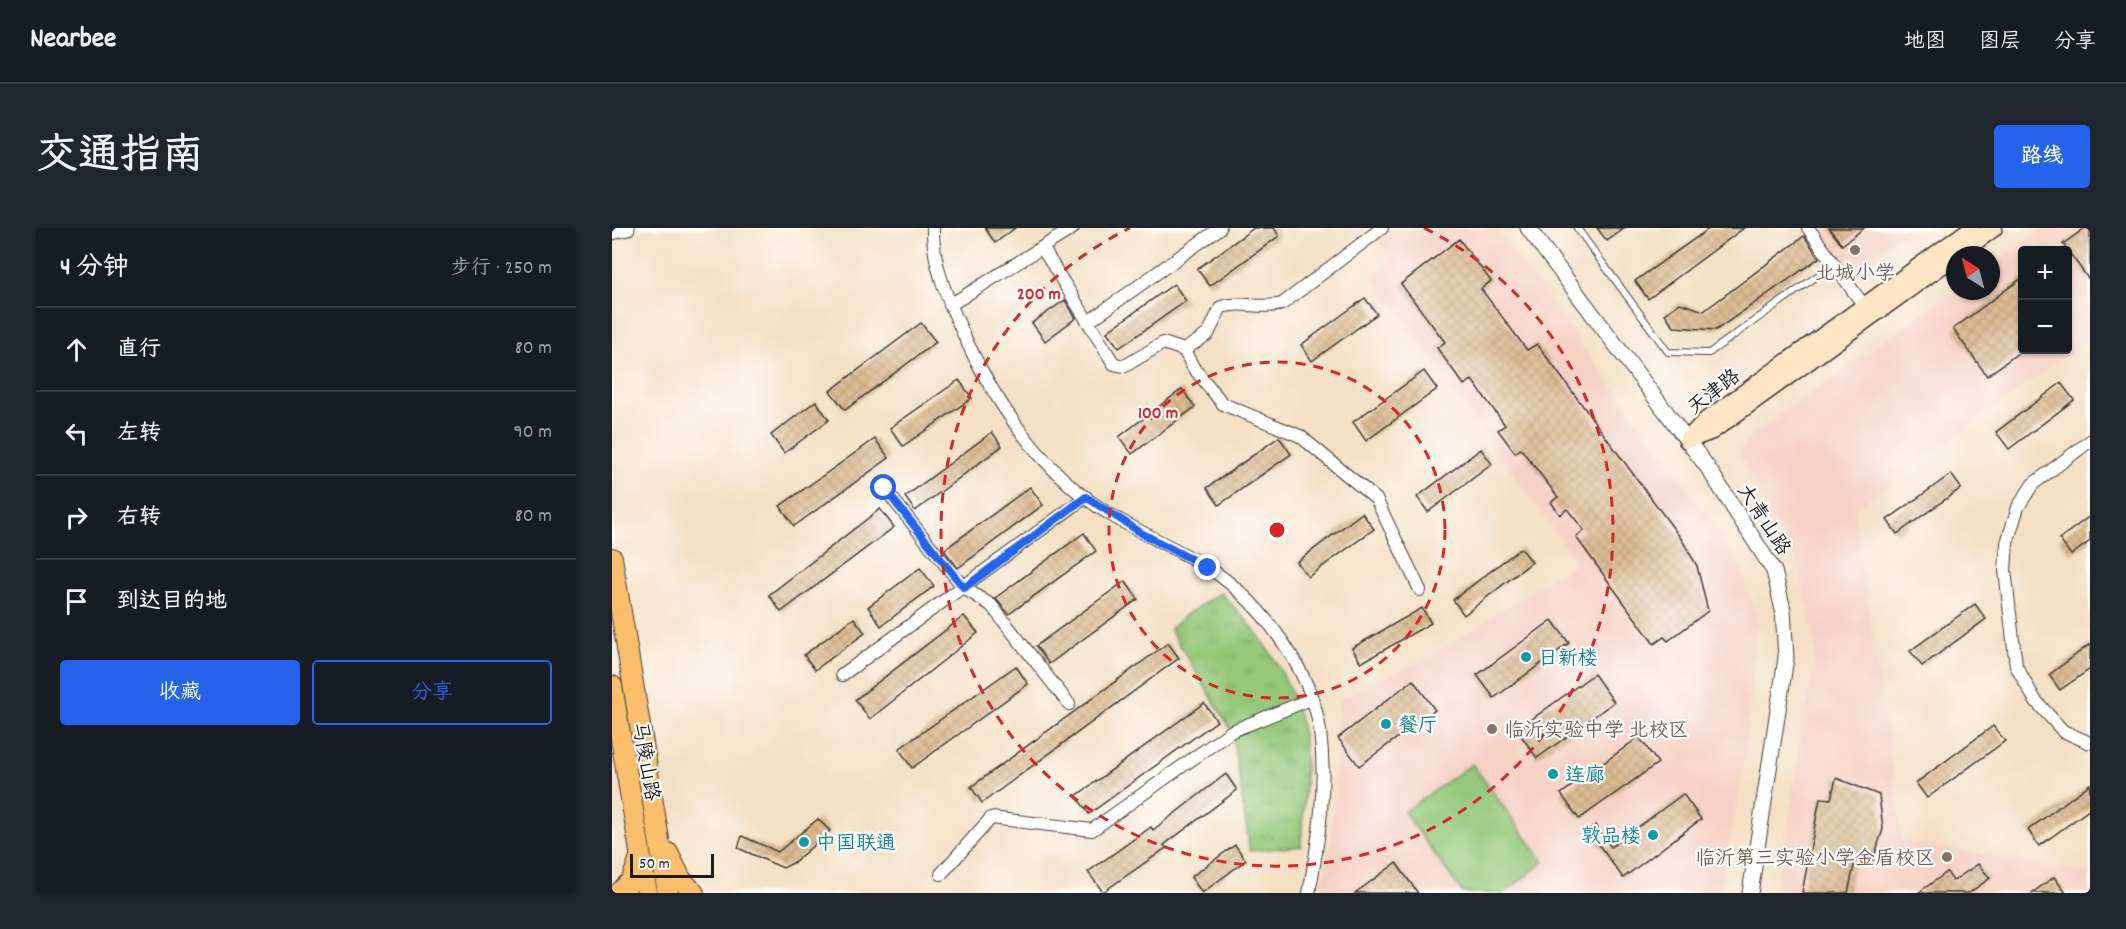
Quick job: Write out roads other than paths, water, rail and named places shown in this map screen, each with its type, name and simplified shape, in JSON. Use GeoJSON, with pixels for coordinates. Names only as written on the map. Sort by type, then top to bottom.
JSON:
{"type":"FeatureCollection","features":[{"type":"Feature","properties":{"kind":"main road","name":"天津路"},"geometry":{"type":"LineString","coordinates":[[1687,440],[1705,421],[1972,228]]}},
{"type":"Feature","properties":{"kind":"main road","name":"天津路"},"geometry":{"type":"LineString","coordinates":[[1970,246],[1994,228]]}},
{"type":"Feature","properties":{"kind":"main road","name":"天津路"},"geometry":{"type":"LineString","coordinates":[[1687,440],[1712,431],[1946,263]]}},
{"type":"Feature","properties":{"kind":"main road","name":"马陵山路"},"geometry":{"type":"LineString","coordinates":[[612,558],[668,893]]}},
{"type":"Feature","properties":{"kind":"main road","name":"马陵山路"},"geometry":{"type":"LineString","coordinates":[[612,686],[647,893]]}},
{"type":"Feature","properties":{"kind":"main road"},"geometry":{"type":"LineString","coordinates":[[660,837],[681,879],[694,893]]}},
{"type":"Feature","properties":{"kind":"main road"},"geometry":{"type":"LineString","coordinates":[[618,893],[632,880],[641,854]]}},
{"type":"Feature","properties":{"kind":"street"},"geometry":{"type":"LineString","coordinates":[[612,232],[627,228]]}},
{"type":"Feature","properties":{"kind":"street"},"geometry":{"type":"LineString","coordinates":[[933,228],[932,243],[950,305],[991,388],[1022,432],[1072,486],[1086,497],[1143,534],[1208,568],[1245,596],[1272,624],[1293,660],[1311,699],[1320,729],[1323,781],[1319,840],[1309,893]]}},
{"type":"Feature","properties":{"kind":"street"},"geometry":{"type":"LineString","coordinates":[[950,305],[1073,228]]}},
{"type":"Feature","properties":{"kind":"street"},"geometry":{"type":"LineString","coordinates":[[1088,322],[1220,228]]}},
{"type":"Feature","properties":{"kind":"street"},"geometry":{"type":"LineString","coordinates":[[1184,350],[1208,334],[1221,307],[1239,302],[1263,309],[1282,304],[1382,228]]}},
{"type":"Feature","properties":{"kind":"street","name":"大青山路"},"geometry":{"type":"LineString","coordinates":[[1528,228],[1687,440],[1774,571],[1783,610],[1786,658],[1750,893]]}},
{"type":"Feature","properties":{"kind":"street"},"geometry":{"type":"LineString","coordinates":[[1808,228],[1864,306]]}},
{"type":"Feature","properties":{"kind":"street"},"geometry":{"type":"LineString","coordinates":[[1042,249],[1114,364],[1125,366],[1163,343],[1184,350],[1193,367],[1223,404],[1300,436],[1377,499],[1420,590]]}},
{"type":"Feature","properties":{"kind":"street"},"geometry":{"type":"LineString","coordinates":[[2090,441],[2033,484],[2018,507],[2007,543],[2005,570],[2016,666],[2035,700],[2063,731],[2090,743]]}},
{"type":"Feature","properties":{"kind":"street"},"geometry":{"type":"LineString","coordinates":[[884,488],[964,588],[991,604],[1069,704]]}},
{"type":"Feature","properties":{"kind":"street"},"geometry":{"type":"LineString","coordinates":[[842,675],[1086,497]]}},
{"type":"Feature","properties":{"kind":"street"},"geometry":{"type":"LineString","coordinates":[[941,874],[991,818],[1092,830],[1232,732],[1311,699]]}},
{"type":"Feature","properties":{"kind":"lane"},"geometry":{"type":"LineString","coordinates":[[1577,228],[1668,352],[1709,352],[1834,264]]}},
{"type":"Feature","properties":{"kind":"place","name":"北城小学"},"geometry":{"type":"Point","coordinates":[1855,250]}},
{"type":"Feature","properties":{"kind":"place","name":"日新楼"},"geometry":{"type":"Point","coordinates":[1526,657]}},
{"type":"Feature","properties":{"kind":"place","name":"餐厅"},"geometry":{"type":"Point","coordinates":[1386,724]}},
{"type":"Feature","properties":{"kind":"place","name":"临沂实验中学 北校区"},"geometry":{"type":"Point","coordinates":[1492,729]}},
{"type":"Feature","properties":{"kind":"place","name":"连廊"},"geometry":{"type":"Point","coordinates":[1553,774]}},
{"type":"Feature","properties":{"kind":"place","name":"敦品楼"},"geometry":{"type":"Point","coordinates":[1653,835]}},
{"type":"Feature","properties":{"kind":"place","name":"中国联通"},"geometry":{"type":"Point","coordinates":[804,842]}},
{"type":"Feature","properties":{"kind":"place","name":"临沂第三实验小学金盾校区"},"geometry":{"type":"Point","coordinates":[1947,857]}}]}
